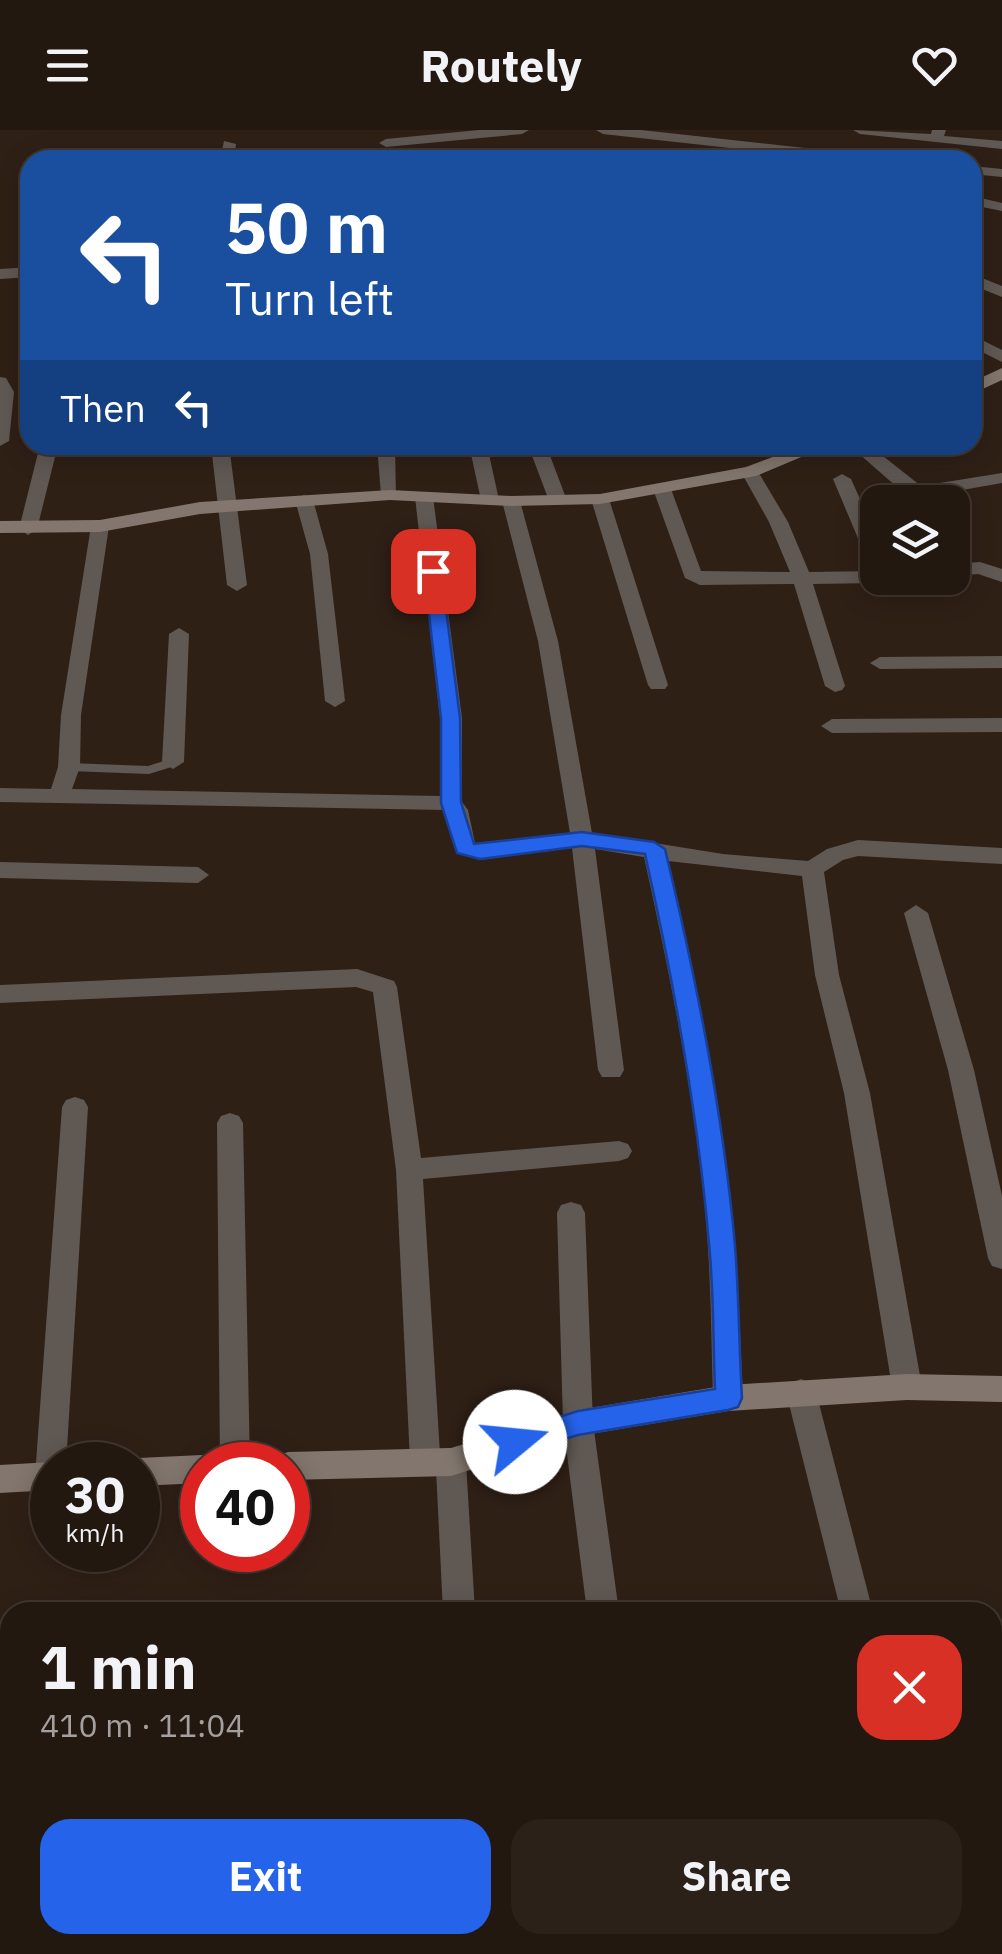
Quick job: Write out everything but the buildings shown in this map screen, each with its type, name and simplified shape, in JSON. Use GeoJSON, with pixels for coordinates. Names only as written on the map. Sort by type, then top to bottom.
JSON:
{"type":"FeatureCollection","features":[{"type":"Feature","properties":{"kind":"street"},"geometry":{"type":"LineString","coordinates":[[386,143],[465,142],[522,130]]}},
{"type":"Feature","properties":{"kind":"street"},"geometry":{"type":"LineString","coordinates":[[602,130],[794,150]]}},
{"type":"Feature","properties":{"kind":"street"},"geometry":{"type":"LineString","coordinates":[[860,130],[937,134],[1002,145]]}},
{"type":"Feature","properties":{"kind":"street"},"geometry":{"type":"LineString","coordinates":[[421,140],[426,150]]}},
{"type":"Feature","properties":{"kind":"street"},"geometry":{"type":"LineString","coordinates":[[721,150],[726,142]]}},
{"type":"Feature","properties":{"kind":"street"},"geometry":{"type":"LineString","coordinates":[[0,382],[12,406],[0,441]]}},
{"type":"Feature","properties":{"kind":"street"},"geometry":{"type":"LineString","coordinates":[[28,529],[46,455]]}},
{"type":"Feature","properties":{"kind":"street"},"geometry":{"type":"LineString","coordinates":[[221,455],[237,585]]}},
{"type":"Feature","properties":{"kind":"street"},"geometry":{"type":"LineString","coordinates":[[387,455],[390,495]]}},
{"type":"Feature","properties":{"kind":"street"},"geometry":{"type":"LineString","coordinates":[[482,455],[550,646],[582,839],[610,1070]]}},
{"type":"Feature","properties":{"kind":"street"},"geometry":{"type":"LineString","coordinates":[[541,455],[557,498]]}},
{"type":"Feature","properties":{"kind":"street"},"geometry":{"type":"LineString","coordinates":[[0,527],[100,526],[228,506],[390,495],[501,501],[600,499],[750,472],[795,455]]}},
{"type":"Feature","properties":{"kind":"street"},"geometry":{"type":"LineString","coordinates":[[870,455],[906,485]]}},
{"type":"Feature","properties":{"kind":"street"},"geometry":{"type":"LineString","coordinates":[[750,472],[768,498],[801,576],[835,686]]}},
{"type":"Feature","properties":{"kind":"street"},"geometry":{"type":"LineString","coordinates":[[970,485],[1002,478]]}},
{"type":"Feature","properties":{"kind":"street"},"geometry":{"type":"LineString","coordinates":[[842,479],[860,520]]}},
{"type":"Feature","properties":{"kind":"street"},"geometry":{"type":"LineString","coordinates":[[662,489],[692,574],[700,579],[860,577]]}},
{"type":"Feature","properties":{"kind":"street"},"geometry":{"type":"LineString","coordinates":[[424,497],[450,718],[451,803],[465,848],[471,852],[582,839],[723,862],[812,870],[835,854],[858,848],[1002,856]]}},
{"type":"Feature","properties":{"kind":"street"},"geometry":{"type":"LineString","coordinates":[[600,499],[658,685]]}},
{"type":"Feature","properties":{"kind":"street"},"geometry":{"type":"LineString","coordinates":[[304,500],[319,554],[335,701]]}},
{"type":"Feature","properties":{"kind":"street"},"geometry":{"type":"LineString","coordinates":[[60,796],[69,766],[70,716],[100,526]]}},
{"type":"Feature","properties":{"kind":"street"},"geometry":{"type":"LineString","coordinates":[[970,568],[1002,576]]}},
{"type":"Feature","properties":{"kind":"street"},"geometry":{"type":"LineString","coordinates":[[173,762],[179,634]]}},
{"type":"Feature","properties":{"kind":"street"},"geometry":{"type":"LineString","coordinates":[[880,663],[1002,662]]}},
{"type":"Feature","properties":{"kind":"street"},"geometry":{"type":"LineString","coordinates":[[832,726],[1002,725]]}},
{"type":"Feature","properties":{"kind":"street"},"geometry":{"type":"LineString","coordinates":[[0,795],[451,803]]}},
{"type":"Feature","properties":{"kind":"street"},"geometry":{"type":"LineString","coordinates":[[654,849],[680,961],[703,1096],[722,1246],[728,1398]]}},
{"type":"Feature","properties":{"kind":"street"},"geometry":{"type":"LineString","coordinates":[[0,870],[198,876]]}},
{"type":"Feature","properties":{"kind":"street"},"geometry":{"type":"LineString","coordinates":[[812,870],[827,975],[857,1094],[908,1386]]}},
{"type":"Feature","properties":{"kind":"street"},"geometry":{"type":"LineString","coordinates":[[916,913],[961,1070],[1002,1258]]}},
{"type":"Feature","properties":{"kind":"street"},"geometry":{"type":"LineString","coordinates":[[0,994],[357,978],[377,982],[387,992],[438,1462],[459,1602]]}},
{"type":"Feature","properties":{"kind":"street"},"geometry":{"type":"LineString","coordinates":[[53,1442],[75,1107]]}},
{"type":"Feature","properties":{"kind":"street"},"geometry":{"type":"LineString","coordinates":[[230,1122],[236,1442]]}},
{"type":"Feature","properties":{"kind":"street"},"geometry":{"type":"LineString","coordinates":[[409,1170],[619,1151]]}},
{"type":"Feature","properties":{"kind":"street"},"geometry":{"type":"LineString","coordinates":[[571,1213],[578,1423],[602,1602]]}},
{"type":"Feature","properties":{"kind":"street"},"geometry":{"type":"LineString","coordinates":[[310,1465],[438,1462],[578,1423],[728,1398],[908,1386],[1002,1389]]}},
{"type":"Feature","properties":{"kind":"street"},"geometry":{"type":"LineString","coordinates":[[801,1392],[854,1602]]}},
{"type":"Feature","properties":{"kind":"street"},"geometry":{"type":"LineString","coordinates":[[0,1479],[30,1477]]}},
{"type":"Feature","properties":{"kind":"lane"},"geometry":{"type":"LineString","coordinates":[[69,766],[149,770],[173,762]]}},
{"type":"Feature","properties":{"kind":"route"},"geometry":{"type":"LineString","coordinates":[[433,571],[450,718],[451,803],[465,848],[480,852],[582,839],[654,849],[680,961],[703,1096],[722,1246],[728,1398],[578,1423],[515,1442]]}}]}
